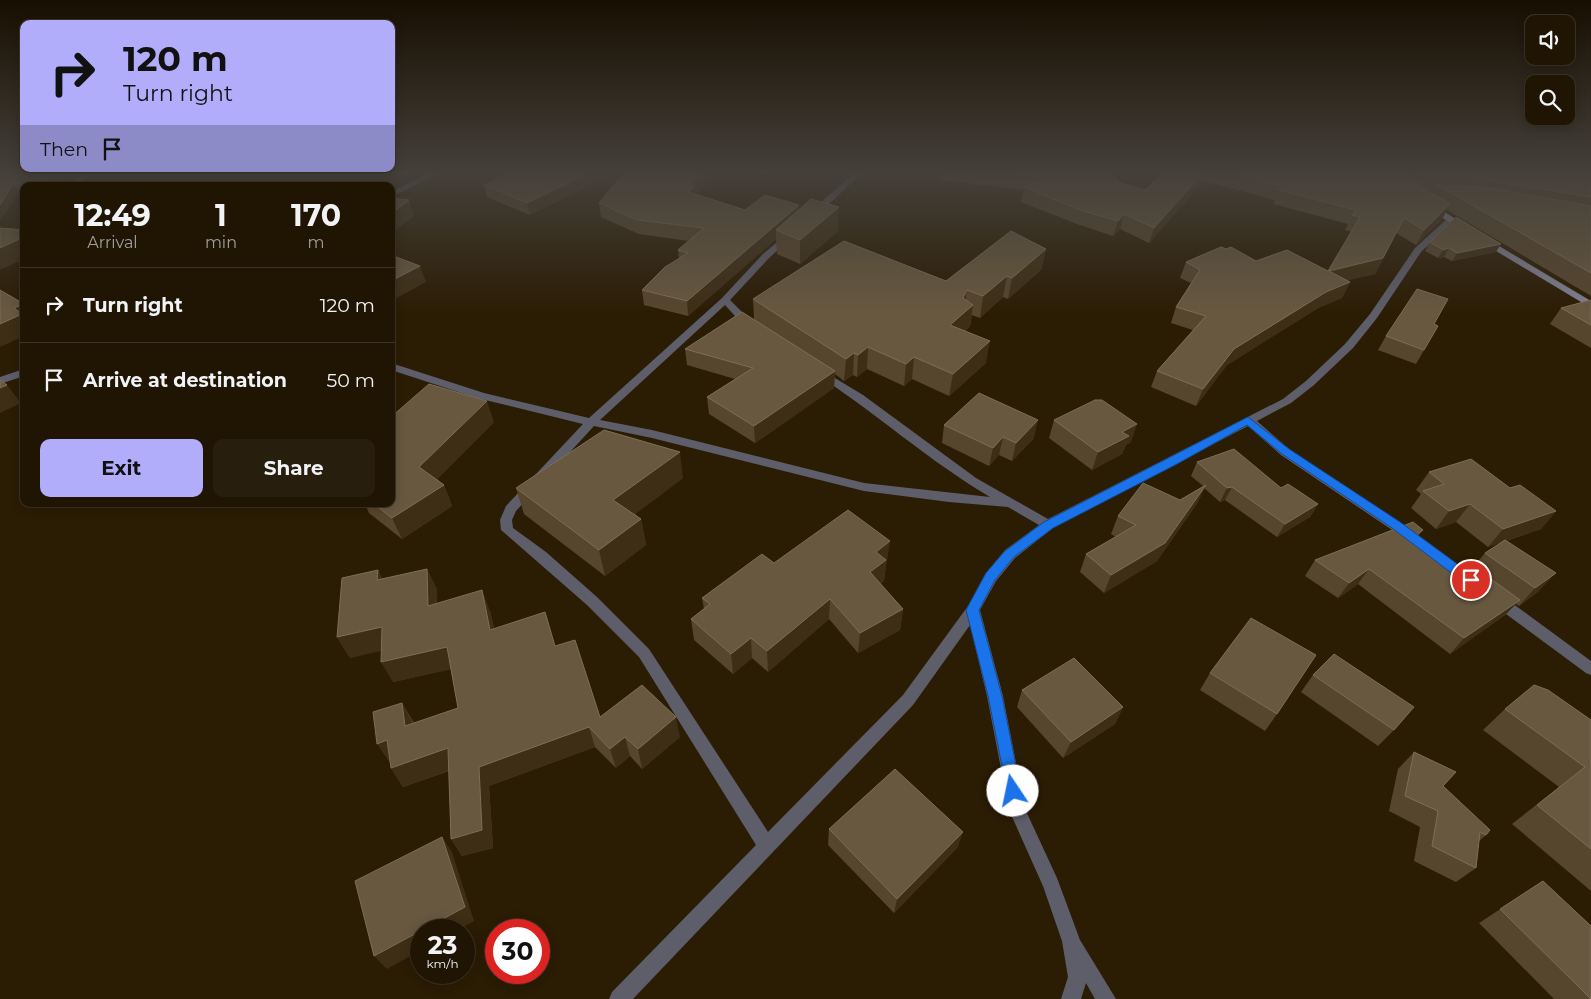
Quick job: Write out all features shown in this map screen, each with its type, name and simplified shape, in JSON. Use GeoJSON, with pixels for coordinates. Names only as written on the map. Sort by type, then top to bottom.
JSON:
{"type":"FeatureCollection","features":[{"type":"Feature","properties":{"kind":"street"},"geometry":{"type":"LineString","coordinates":[[768,846],[644,652],[542,556],[507,530],[506,520],[510,509],[591,422],[724,300],[766,256],[805,221]]}},
{"type":"Feature","properties":{"kind":"street"},"geometry":{"type":"LineString","coordinates":[[619,999],[908,700],[973,610],[991,577],[1010,554],[1048,525],[1288,401],[1349,346],[1374,316],[1418,250],[1447,221]]}},
{"type":"Feature","properties":{"kind":"street"},"geometry":{"type":"LineString","coordinates":[[1454,221],[1591,305]]}},
{"type":"Feature","properties":{"kind":"street"},"geometry":{"type":"LineString","coordinates":[[724,300],[742,320],[758,331]]}},
{"type":"Feature","properties":{"kind":"street"},"geometry":{"type":"LineString","coordinates":[[807,363],[859,396],[972,481],[1048,525]]}},
{"type":"Feature","properties":{"kind":"street"},"geometry":{"type":"LineString","coordinates":[[395,367],[481,396],[591,422],[652,434],[864,487],[949,498],[1007,502]]}},
{"type":"Feature","properties":{"kind":"street"},"geometry":{"type":"LineString","coordinates":[[0,380],[20,373]]}},
{"type":"Feature","properties":{"kind":"street"},"geometry":{"type":"LineString","coordinates":[[1248,420],[1285,452],[1419,542]]}},
{"type":"Feature","properties":{"kind":"street"},"geometry":{"type":"LineString","coordinates":[[1482,588],[1591,669]]}},
{"type":"Feature","properties":{"kind":"street"},"geometry":{"type":"LineString","coordinates":[[973,610],[995,696],[1016,810],[1051,884],[1071,941],[1078,977],[1071,999]]}},
{"type":"Feature","properties":{"kind":"street"},"geometry":{"type":"LineString","coordinates":[[1071,941],[1106,999]]}},
{"type":"Feature","properties":{"kind":"building"},"geometry":{"type":"Polygon","coordinates":[[[642,221],[781,221],[687,301],[642,290],[665,267],[688,253],[678,250],[704,228],[642,221]]]}},
{"type":"Feature","properties":{"kind":"building"},"geometry":{"type":"Polygon","coordinates":[[[787,221],[823,221],[800,240],[776,230],[787,221]]]}},
{"type":"Feature","properties":{"kind":"building"},"geometry":{"type":"Polygon","coordinates":[[[1138,221],[1161,221],[1154,228],[1138,221]]]}},
{"type":"Feature","properties":{"kind":"building"},"geometry":{"type":"Polygon","coordinates":[[[1358,221],[1403,221],[1383,258],[1329,271],[1350,282],[1326,292],[1234,349],[1203,389],[1157,371],[1206,316],[1176,307],[1200,270],[1186,262],[1221,247],[1226,249],[1231,247],[1256,261],[1287,250],[1328,271],[1358,221]]]}},
{"type":"Feature","properties":{"kind":"building"},"geometry":{"type":"Polygon","coordinates":[[[1408,221],[1433,221],[1424,230],[1408,221]]]}},
{"type":"Feature","properties":{"kind":"building"},"geometry":{"type":"Polygon","coordinates":[[[1452,221],[1462,221],[1501,244],[1457,253],[1449,248],[1443,250],[1430,242],[1452,221]]]}},
{"type":"Feature","properties":{"kind":"building"},"geometry":{"type":"Polygon","coordinates":[[[1499,221],[1591,221],[1591,273],[1499,221]]]}},
{"type":"Feature","properties":{"kind":"building"},"geometry":{"type":"Polygon","coordinates":[[[0,228],[20,230],[20,239],[0,248],[0,228]]]}},
{"type":"Feature","properties":{"kind":"building"},"geometry":{"type":"Polygon","coordinates":[[[1011,231],[1046,249],[1012,278],[1007,276],[983,296],[967,290],[963,298],[973,305],[950,325],[990,341],[953,374],[914,357],[906,364],[868,347],[858,355],[854,353],[846,359],[753,299],[844,241],[946,281],[1011,231]]]}},
{"type":"Feature","properties":{"kind":"building"},"geometry":{"type":"Polygon","coordinates":[[[395,257],[420,266],[395,279],[395,257]]]}},
{"type":"Feature","properties":{"kind":"building"},"geometry":{"type":"Polygon","coordinates":[[[1417,289],[1448,299],[1434,324],[1438,326],[1424,350],[1386,336],[1417,289]]]}},
{"type":"Feature","properties":{"kind":"building"},"geometry":{"type":"Polygon","coordinates":[[[0,290],[20,302],[20,306],[14,308],[20,312],[20,315],[0,324],[0,290]]]}},
{"type":"Feature","properties":{"kind":"building"},"geometry":{"type":"Polygon","coordinates":[[[1591,300],[1591,325],[1561,308],[1591,300]]]}},
{"type":"Feature","properties":{"kind":"building"},"geometry":{"type":"Polygon","coordinates":[[[742,312],[835,371],[754,426],[707,397],[753,368],[685,349],[742,312]]]}},
{"type":"Feature","properties":{"kind":"building"},"geometry":{"type":"Polygon","coordinates":[[[0,380],[7,385],[0,388],[0,380]]]}},
{"type":"Feature","properties":{"kind":"building"},"geometry":{"type":"Polygon","coordinates":[[[429,384],[487,401],[419,467],[444,485],[392,518],[378,507],[395,507],[395,414],[429,384]]]}},
{"type":"Feature","properties":{"kind":"building"},"geometry":{"type":"Polygon","coordinates":[[[979,393],[1038,420],[1016,443],[1003,437],[993,448],[944,425],[979,393]]]}},
{"type":"Feature","properties":{"kind":"building"},"geometry":{"type":"Polygon","coordinates":[[[1095,400],[1102,400],[1137,424],[1122,432],[1129,436],[1098,452],[1054,420],[1095,400]]]}},
{"type":"Feature","properties":{"kind":"building"},"geometry":{"type":"Polygon","coordinates":[[[604,430],[680,452],[613,500],[641,519],[599,550],[516,488],[604,430]]]}},
{"type":"Feature","properties":{"kind":"building"},"geometry":{"type":"Polygon","coordinates":[[[1234,449],[1281,488],[1288,484],[1318,504],[1285,524],[1232,487],[1227,488],[1197,462],[1234,449]]]}},
{"type":"Feature","properties":{"kind":"building"},"geometry":{"type":"Polygon","coordinates":[[[1471,459],[1510,488],[1520,485],[1556,511],[1503,529],[1470,504],[1449,511],[1423,491],[1444,484],[1429,472],[1471,459]]]}},
{"type":"Feature","properties":{"kind":"building"},"geometry":{"type":"Polygon","coordinates":[[[1143,483],[1180,500],[1206,485],[1165,543],[1111,575],[1086,554],[1136,525],[1118,516],[1143,483]]]}},
{"type":"Feature","properties":{"kind":"building"},"geometry":{"type":"Polygon","coordinates":[[[848,510],[890,541],[876,552],[886,560],[870,572],[903,609],[860,633],[830,599],[767,651],[751,638],[731,654],[691,619],[710,604],[702,598],[762,554],[774,563],[848,510]]]}},
{"type":"Feature","properties":{"kind":"building"},"geometry":{"type":"Polygon","coordinates":[[[1413,522],[1423,530],[1416,535],[1460,569],[1469,563],[1520,600],[1464,638],[1369,569],[1349,583],[1315,560],[1413,522]]]}},
{"type":"Feature","properties":{"kind":"building"},"geometry":{"type":"Polygon","coordinates":[[[1505,540],[1556,573],[1535,588],[1485,553],[1505,540]]]}},
{"type":"Feature","properties":{"kind":"building"},"geometry":{"type":"Polygon","coordinates":[[[427,569],[428,606],[482,590],[490,630],[545,612],[555,646],[575,640],[600,717],[642,685],[676,717],[638,749],[625,737],[610,749],[589,727],[479,767],[482,830],[451,839],[448,748],[391,768],[387,740],[377,744],[373,712],[402,703],[405,726],[458,708],[447,647],[381,662],[382,627],[337,637],[342,578],[378,570],[377,580],[427,569]]]}},
{"type":"Feature","properties":{"kind":"building"},"geometry":{"type":"Polygon","coordinates":[[[1251,618],[1316,655],[1277,714],[1210,673],[1251,618]]]}},
{"type":"Feature","properties":{"kind":"building"},"geometry":{"type":"Polygon","coordinates":[[[1334,654],[1414,707],[1394,730],[1313,675],[1334,654]]]}},
{"type":"Feature","properties":{"kind":"building"},"geometry":{"type":"Polygon","coordinates":[[[1074,658],[1123,707],[1071,742],[1022,690],[1074,658]]]}},
{"type":"Feature","properties":{"kind":"building"},"geometry":{"type":"Polygon","coordinates":[[[1534,685],[1548,690],[1591,720],[1591,849],[1537,805],[1585,767],[1505,709],[1534,685]]]}},
{"type":"Feature","properties":{"kind":"building"},"geometry":{"type":"Polygon","coordinates":[[[1414,752],[1456,772],[1443,786],[1490,830],[1486,835],[1480,832],[1476,868],[1432,846],[1438,811],[1405,796],[1414,752]]]}},
{"type":"Feature","properties":{"kind":"building"},"geometry":{"type":"Polygon","coordinates":[[[895,769],[963,832],[897,899],[829,829],[895,769]]]}},
{"type":"Feature","properties":{"kind":"building"},"geometry":{"type":"Polygon","coordinates":[[[442,837],[465,907],[443,919],[410,919],[410,937],[374,956],[355,881],[442,837]]]}},
{"type":"Feature","properties":{"kind":"building"},"geometry":{"type":"Polygon","coordinates":[[[1543,881],[1591,926],[1591,999],[1500,909],[1543,881]]]}},
{"type":"Feature","properties":{"kind":"route"},"geometry":{"type":"LineString","coordinates":[[1013,791],[995,696],[973,610],[991,577],[1010,554],[1048,525],[1173,462],[1248,420],[1285,452],[1396,525],[1471,580]]}}]}
